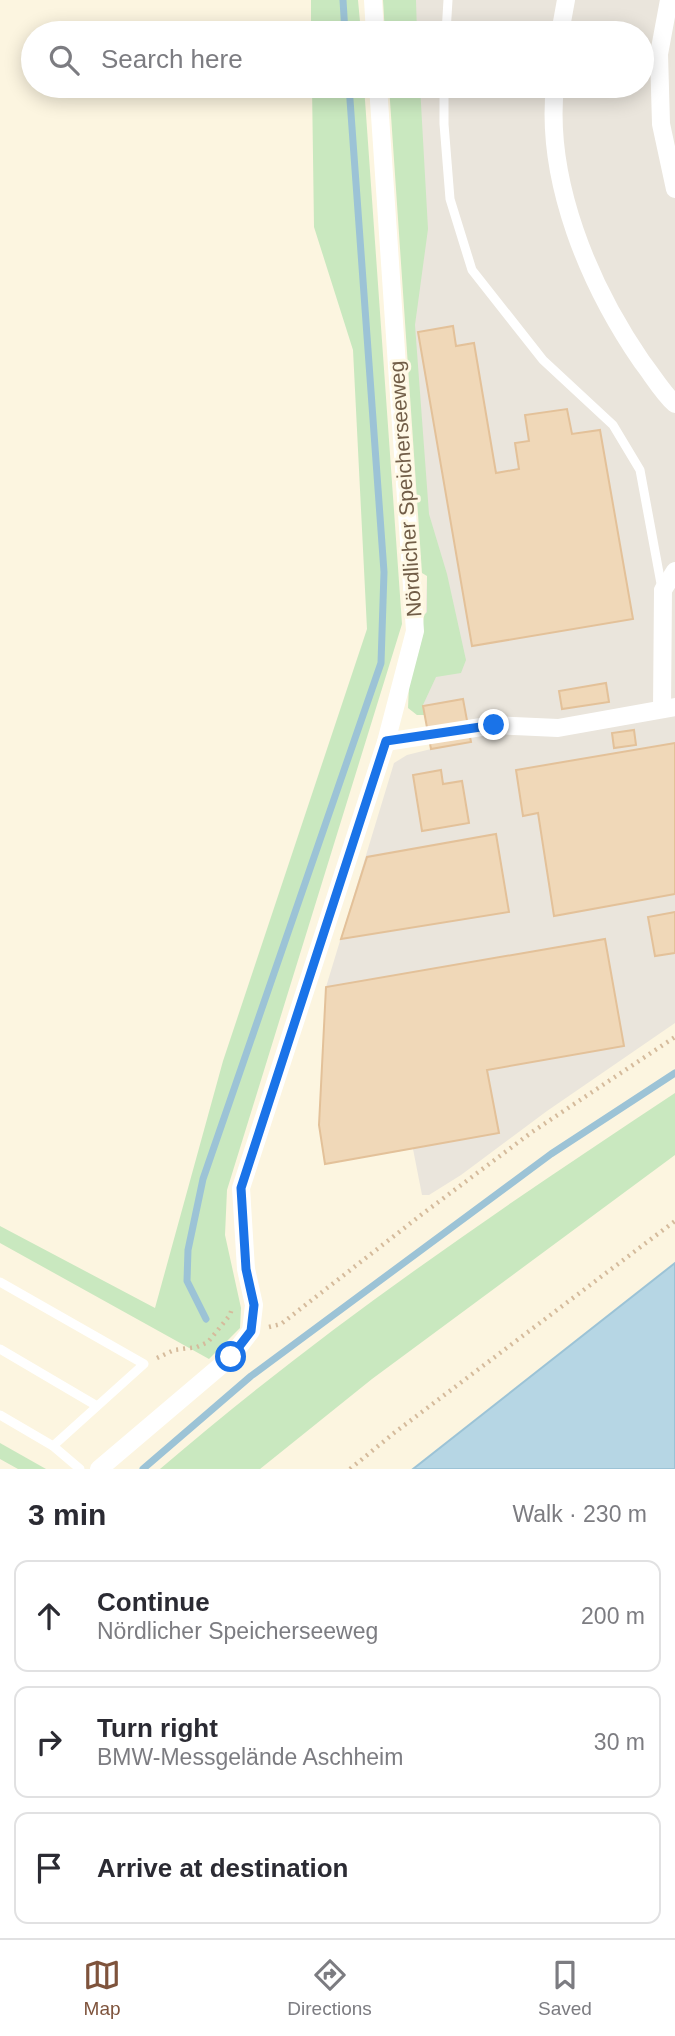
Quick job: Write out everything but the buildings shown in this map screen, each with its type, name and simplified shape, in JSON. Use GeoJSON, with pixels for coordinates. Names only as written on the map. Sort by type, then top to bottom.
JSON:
{"type":"FeatureCollection","features":[{"type":"Feature","properties":{"kind":"street"},"geometry":{"type":"LineString","coordinates":[[373,0],[374,21]]}},
{"type":"Feature","properties":{"kind":"street"},"geometry":{"type":"LineString","coordinates":[[562,21],[566,0]]}},
{"type":"Feature","properties":{"kind":"street"},"geometry":{"type":"LineString","coordinates":[[669,0],[659,54],[661,124],[675,189]]}},
{"type":"Feature","properties":{"kind":"street","name":"Nördlicher Speicherseeweg"},"geometry":{"type":"LineString","coordinates":[[251,1331],[254,1305],[246,1269],[241,1188],[386,741],[415,631],[379,98]]}},
{"type":"Feature","properties":{"kind":"street"},"geometry":{"type":"LineString","coordinates":[[555,98],[557,161],[580,248],[624,336],[675,404]]}},
{"type":"Feature","properties":{"kind":"street"},"geometry":{"type":"LineString","coordinates":[[386,741],[494,725],[558,728],[668,708],[663,590],[675,571]]}},
{"type":"Feature","properties":{"kind":"street"},"geometry":{"type":"LineString","coordinates":[[99,1469],[231,1357],[251,1331]]}},
{"type":"Feature","properties":{"kind":"lane"},"geometry":{"type":"LineString","coordinates":[[447,21],[448,0]]}},
{"type":"Feature","properties":{"kind":"lane"},"geometry":{"type":"LineString","coordinates":[[444,98],[450,199],[472,270],[543,360],[613,425],[640,470],[663,590]]}},
{"type":"Feature","properties":{"kind":"lane"},"geometry":{"type":"LineString","coordinates":[[0,1282],[144,1364],[53,1446]]}},
{"type":"Feature","properties":{"kind":"lane"},"geometry":{"type":"LineString","coordinates":[[0,1349],[97,1406]]}},
{"type":"Feature","properties":{"kind":"lane"},"geometry":{"type":"LineString","coordinates":[[0,1415],[53,1446],[80,1469]]}},
{"type":"Feature","properties":{"kind":"path"},"geometry":{"type":"LineString","coordinates":[[251,1331],[281,1324],[532,1132],[675,1037]]}},
{"type":"Feature","properties":{"kind":"path"},"geometry":{"type":"LineString","coordinates":[[350,1469],[675,1221]]}},
{"type":"Feature","properties":{"kind":"path"},"geometry":{"type":"LineString","coordinates":[[144,1364],[174,1350],[197,1347],[208,1342],[230,1315]]}},
{"type":"Feature","properties":{"kind":"shaded area"},"geometry":{"type":"Polygon","coordinates":[[[388,0],[675,0],[675,1023],[429,1195],[422,1195],[413,1149],[325,1164],[319,1125],[326,987],[394,763],[407,755],[431,749],[423,706],[427,576],[395,98],[654,98],[654,21],[389,21],[388,0]]]}},
{"type":"Feature","properties":{"kind":"green space"},"geometry":{"type":"Polygon","coordinates":[[[311,0],[358,0],[360,21],[311,21],[311,0]]]}},
{"type":"Feature","properties":{"kind":"green space"},"geometry":{"type":"Polygon","coordinates":[[[383,0],[416,0],[417,21],[384,21],[383,0]]]}},
{"type":"Feature","properties":{"kind":"green space"},"geometry":{"type":"Polygon","coordinates":[[[312,98],[365,98],[402,624],[227,1190],[225,1235],[241,1308],[240,1328],[209,1359],[0,1243],[0,1226],[155,1308],[223,1061],[367,629],[353,350],[314,227],[312,98]]]}},
{"type":"Feature","properties":{"kind":"green space"},"geometry":{"type":"Polygon","coordinates":[[[390,98],[421,98],[428,229],[415,325],[429,514],[447,574],[466,660],[461,673],[436,677],[423,705],[425,715],[417,715],[408,708],[409,685],[421,642],[424,615],[427,612],[427,576],[422,573],[390,98]]]}},
{"type":"Feature","properties":{"kind":"green space"},"geometry":{"type":"Polygon","coordinates":[[[675,1093],[675,1155],[372,1379],[260,1469],[160,1469],[347,1320],[542,1182],[675,1093]]]}},
{"type":"Feature","properties":{"kind":"green space"},"geometry":{"type":"Polygon","coordinates":[[[0,1443],[46,1469],[18,1469],[0,1459],[0,1443]]]}},
{"type":"Feature","properties":{"kind":"water"},"geometry":{"type":"Polygon","coordinates":[[[675,1263],[675,1469],[413,1469],[675,1263]]]}},
{"type":"Feature","properties":{"kind":"waterway"},"geometry":{"type":"LineString","coordinates":[[343,0],[344,21]]}},
{"type":"Feature","properties":{"kind":"waterway"},"geometry":{"type":"LineString","coordinates":[[206,1319],[187,1281],[188,1250],[203,1179],[381,663],[384,572],[350,98]]}},
{"type":"Feature","properties":{"kind":"waterway"},"geometry":{"type":"LineString","coordinates":[[143,1469],[251,1376],[551,1154],[675,1073]]}},
{"type":"Feature","properties":{"kind":"route"},"geometry":{"type":"LineString","coordinates":[[231,1357],[251,1331],[254,1305],[246,1269],[241,1188],[386,741],[494,725]]}}]}
